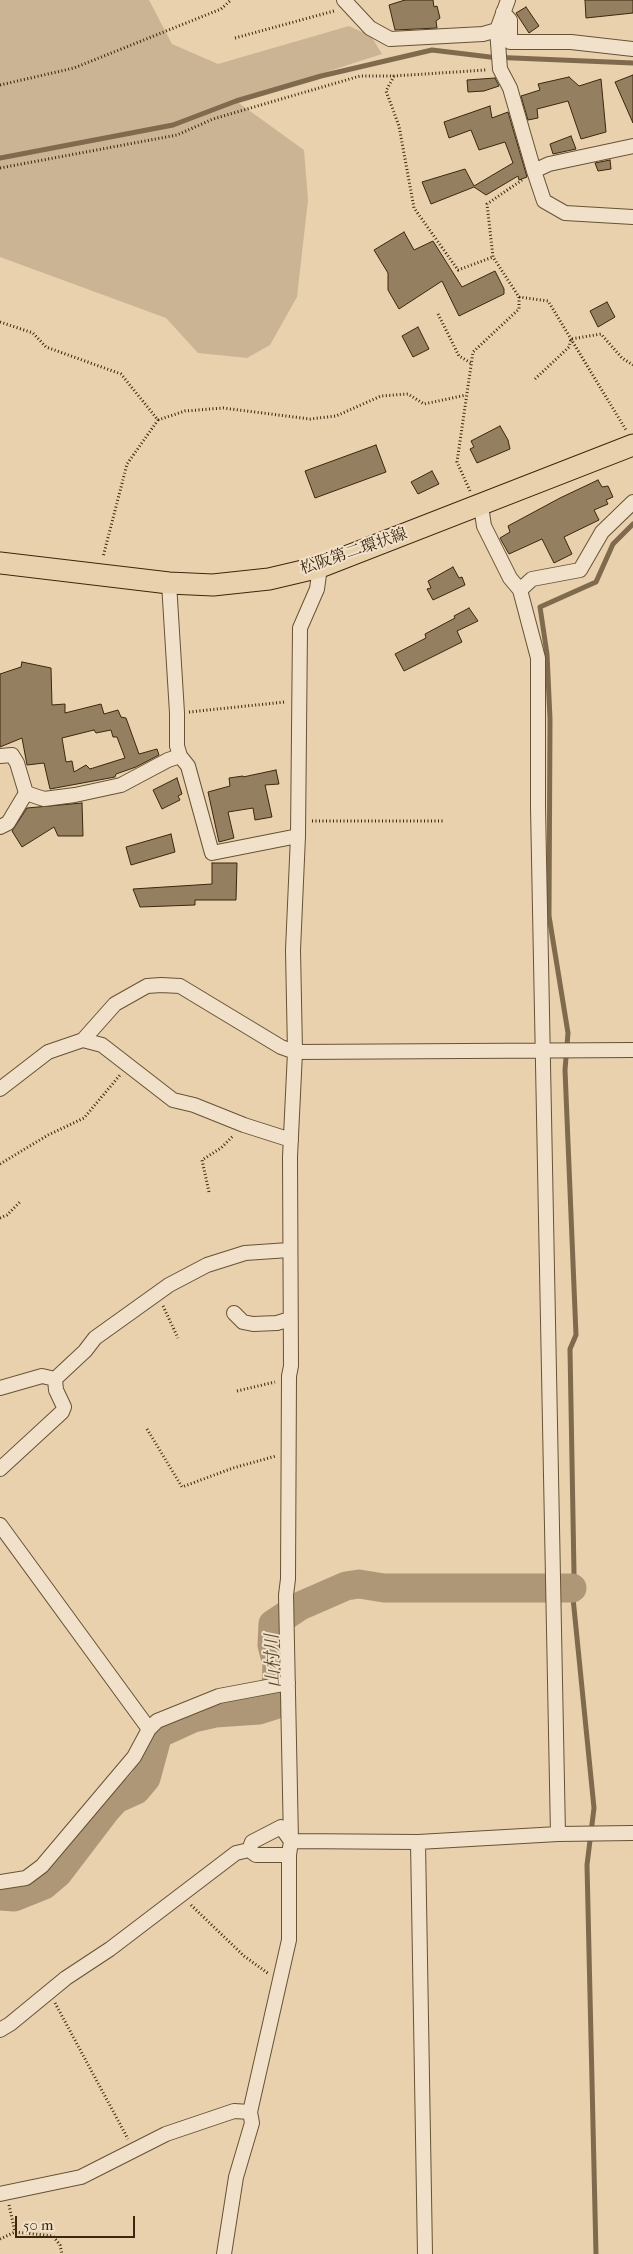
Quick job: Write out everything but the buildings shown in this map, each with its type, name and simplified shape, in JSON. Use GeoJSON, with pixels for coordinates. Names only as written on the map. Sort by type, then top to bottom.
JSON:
{"type":"FeatureCollection","features":[{"type":"Feature","properties":{"kind":"main road","name":"松阪第二環状線"},"geometry":{"type":"LineString","coordinates":[[0,563],[168,583],[213,585],[270,579],[320,567],[480,506],[630,439]]}},
{"type":"Feature","properties":{"kind":"street"},"geometry":{"type":"LineString","coordinates":[[348,4],[370,28],[390,39],[483,34],[497,30]]}},
{"type":"Feature","properties":{"kind":"street"},"geometry":{"type":"LineString","coordinates":[[506,6],[497,30],[500,69],[510,88],[544,201],[565,214],[633,216]]}},
{"type":"Feature","properties":{"kind":"street"},"geometry":{"type":"LineString","coordinates":[[506,6],[510,20],[510,42],[571,42],[633,49]]}},
{"type":"Feature","properties":{"kind":"street"},"geometry":{"type":"LineString","coordinates":[[534,171],[549,164],[633,146]]}},
{"type":"Feature","properties":{"kind":"street"},"geometry":{"type":"LineString","coordinates":[[520,590],[532,579],[580,570],[602,532],[633,502]]}},
{"type":"Feature","properties":{"kind":"street"},"geometry":{"type":"LineString","coordinates":[[480,506],[484,526],[510,578],[520,590],[538,658],[538,808],[558,1834]]}},
{"type":"Feature","properties":{"kind":"street"},"geometry":{"type":"LineString","coordinates":[[224,2254],[236,2177],[252,2123],[250,2112],[289,1940],[290,1848],[286,1595],[288,1579],[291,1140],[296,1052],[293,950],[299,822],[300,628],[317,589],[320,567]]}},
{"type":"Feature","properties":{"kind":"street"},"geometry":{"type":"LineString","coordinates":[[168,583],[177,713],[177,746],[180,756],[188,766],[212,853],[298,836]]}},
{"type":"Feature","properties":{"kind":"street"},"geometry":{"type":"LineString","coordinates":[[0,756],[12,755],[17,763],[26,793],[8,823],[0,828]]}},
{"type":"Feature","properties":{"kind":"street"},"geometry":{"type":"LineString","coordinates":[[26,793],[44,798],[75,795],[122,785],[168,760],[180,756]]}},
{"type":"Feature","properties":{"kind":"street"},"geometry":{"type":"LineString","coordinates":[[0,1089],[48,1052],[83,1040],[115,1004],[147,986],[180,986],[281,1047],[296,1052],[633,1050]]}},
{"type":"Feature","properties":{"kind":"street"},"geometry":{"type":"LineString","coordinates":[[83,1040],[102,1045],[173,1100],[194,1105],[244,1125],[291,1140]]}},
{"type":"Feature","properties":{"kind":"street"},"geometry":{"type":"LineString","coordinates":[[0,1469],[62,1412],[64,1407],[56,1390],[56,1379],[85,1351],[95,1338],[169,1285],[207,1265],[245,1254],[289,1250]]}},
{"type":"Feature","properties":{"kind":"street"},"geometry":{"type":"LineString","coordinates":[[234,1313],[243,1322],[253,1324],[277,1323],[290,1319]]}},
{"type":"Feature","properties":{"kind":"street"},"geometry":{"type":"LineString","coordinates":[[2,1383],[42,1376],[56,1379]]}},
{"type":"Feature","properties":{"kind":"street"},"geometry":{"type":"LineString","coordinates":[[0,1525],[149,1729]]}},
{"type":"Feature","properties":{"kind":"street"},"geometry":{"type":"LineString","coordinates":[[0,1882],[26,1878],[42,1866],[134,1757],[149,1729],[156,1721],[219,1696],[288,1683]]}},
{"type":"Feature","properties":{"kind":"street"},"geometry":{"type":"LineString","coordinates":[[249,1850],[252,1842],[281,1827],[290,1848]]}},
{"type":"Feature","properties":{"kind":"street"},"geometry":{"type":"LineString","coordinates":[[0,2030],[236,1853],[249,1850],[256,1855],[290,1848],[558,1834],[633,1833]]}},
{"type":"Feature","properties":{"kind":"street"},"geometry":{"type":"LineString","coordinates":[[418,1842],[425,2254]]}},
{"type":"Feature","properties":{"kind":"street"},"geometry":{"type":"LineString","coordinates":[[3,2193],[81,2177],[166,2134],[234,2112],[250,2112]]}},
{"type":"Feature","properties":{"kind":"path"},"geometry":{"type":"LineString","coordinates":[[0,85],[74,68],[221,9],[231,0]]}},
{"type":"Feature","properties":{"kind":"path"},"geometry":{"type":"LineString","coordinates":[[235,38],[335,11],[348,4]]}},
{"type":"Feature","properties":{"kind":"path"},"geometry":{"type":"LineString","coordinates":[[0,168],[177,134],[213,119],[360,76],[394,76],[500,69]]}},
{"type":"Feature","properties":{"kind":"path"},"geometry":{"type":"LineString","coordinates":[[394,76],[386,92],[400,126],[414,208],[458,270],[494,257]]}},
{"type":"Feature","properties":{"kind":"path"},"geometry":{"type":"LineString","coordinates":[[480,506],[473,497],[457,462],[473,352],[519,309],[519,298],[494,257],[487,204],[534,171]]}},
{"type":"Feature","properties":{"kind":"path"},"geometry":{"type":"LineString","coordinates":[[519,298],[548,301],[630,439]]}},
{"type":"Feature","properties":{"kind":"path"},"geometry":{"type":"LineString","coordinates":[[438,314],[459,356],[471,363]]}},
{"type":"Feature","properties":{"kind":"path"},"geometry":{"type":"LineString","coordinates":[[0,322],[33,333],[46,347],[121,374],[158,420]]}},
{"type":"Feature","properties":{"kind":"path"},"geometry":{"type":"LineString","coordinates":[[571,338],[601,334],[622,358],[633,365]]}},
{"type":"Feature","properties":{"kind":"path"},"geometry":{"type":"LineString","coordinates":[[534,379],[569,347],[571,338]]}},
{"type":"Feature","properties":{"kind":"path"},"geometry":{"type":"LineString","coordinates":[[98,575],[127,464],[158,420],[185,411],[222,408],[310,419],[336,416],[381,396],[408,394],[424,404],[467,395]]}},
{"type":"Feature","properties":{"kind":"path"},"geometry":{"type":"LineString","coordinates":[[177,713],[300,700]]}},
{"type":"Feature","properties":{"kind":"path"},"geometry":{"type":"LineString","coordinates":[[299,822],[445,821]]}},
{"type":"Feature","properties":{"kind":"path"},"geometry":{"type":"LineString","coordinates":[[0,1164],[48,1135],[84,1118],[129,1066]]}},
{"type":"Feature","properties":{"kind":"path"},"geometry":{"type":"LineString","coordinates":[[209,1192],[202,1160],[221,1148],[244,1125]]}},
{"type":"Feature","properties":{"kind":"path"},"geometry":{"type":"LineString","coordinates":[[0,1218],[7,1215],[20,1202]]}},
{"type":"Feature","properties":{"kind":"path"},"geometry":{"type":"LineString","coordinates":[[157,1294],[178,1338]]}},
{"type":"Feature","properties":{"kind":"path"},"geometry":{"type":"LineString","coordinates":[[237,1391],[276,1382]]}},
{"type":"Feature","properties":{"kind":"path"},"geometry":{"type":"LineString","coordinates":[[147,1429],[182,1487],[268,1457],[289,1455]]}},
{"type":"Feature","properties":{"kind":"path"},"geometry":{"type":"LineString","coordinates":[[180,1894],[244,1956],[279,1982]]}},
{"type":"Feature","properties":{"kind":"path"},"geometry":{"type":"LineString","coordinates":[[49,1992],[134,2150]]}},
{"type":"Feature","properties":{"kind":"path"},"geometry":{"type":"LineString","coordinates":[[3,2193],[15,2232]]}},
{"type":"Feature","properties":{"kind":"path"},"geometry":{"type":"LineString","coordinates":[[0,2239],[15,2232],[53,2236],[60,2245],[62,2254]]}},
{"type":"Feature","properties":{"kind":"shaded area"},"geometry":{"type":"Polygon","coordinates":[[[0,0],[149,0],[172,44],[218,64],[349,26],[371,36],[382,54],[236,101],[304,150],[308,200],[297,297],[270,345],[247,358],[198,353],[166,318],[0,257],[0,0]]]}},
{"type":"Feature","properties":{"kind":"waterway"},"geometry":{"type":"LineString","coordinates":[[0,158],[173,125],[236,101],[321,76],[432,50],[490,57],[633,63]]}},
{"type":"Feature","properties":{"kind":"waterway"},"geometry":{"type":"LineString","coordinates":[[596,2254],[587,1865],[594,1808],[572,1588],[574,1573],[570,1349],[576,1335],[565,1070],[568,1033],[549,916],[550,719],[547,654],[540,607],[596,582],[613,544],[633,524]]}},
{"type":"Feature","properties":{"kind":"waterway","name":"山村川"},"geometry":{"type":"LineString","coordinates":[[0,1896],[14,1897],[44,1885],[58,1873],[116,1799],[136,1790],[146,1778],[158,1734],[193,1718],[215,1713],[259,1710],[275,1705],[277,1664],[272,1645],[273,1624],[300,1606],[346,1586],[359,1584],[384,1588],[572,1588]]}}]}
